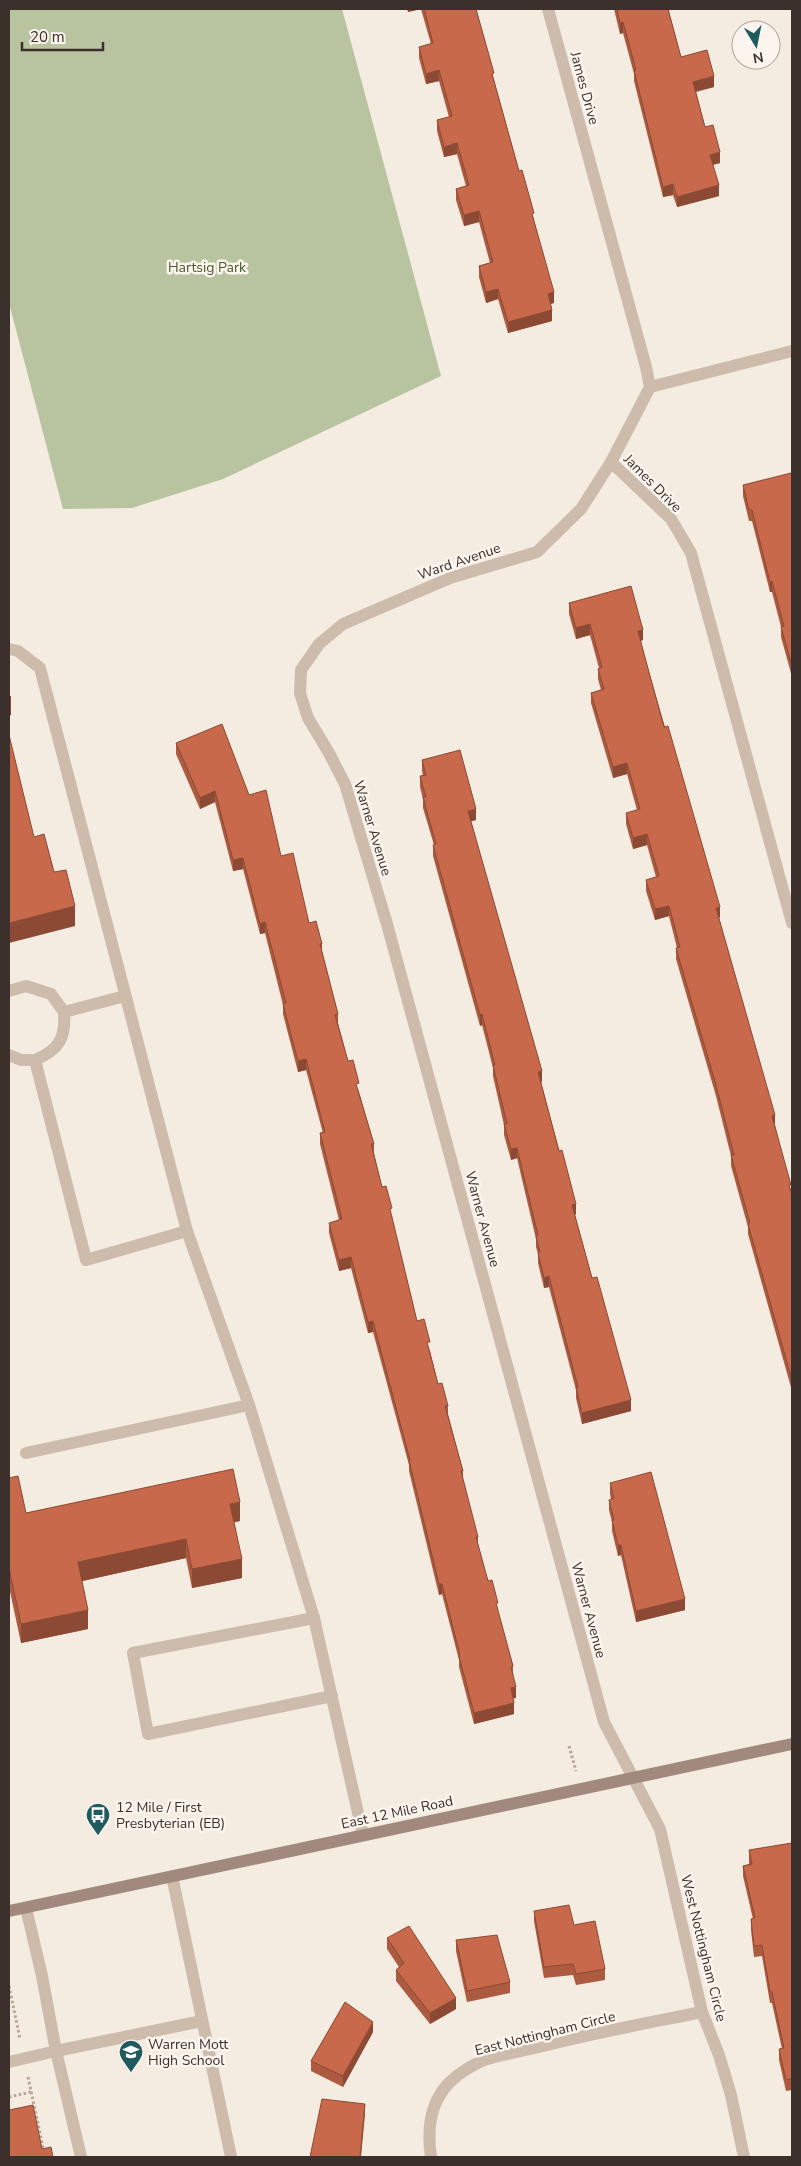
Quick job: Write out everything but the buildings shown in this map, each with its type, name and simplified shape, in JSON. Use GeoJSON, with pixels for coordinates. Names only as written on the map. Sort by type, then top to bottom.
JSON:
{"type":"FeatureCollection","features":[{"type":"Feature","properties":{"kind":"main road","name":"East 12 Mile Road"},"geometry":{"type":"LineString","coordinates":[[9,1911],[792,1744]]}},
{"type":"Feature","properties":{"kind":"street","name":"James Drive"},"geometry":{"type":"LineString","coordinates":[[548,9],[650,387],[611,462],[671,519],[691,553],[792,923]]}},
{"type":"Feature","properties":{"kind":"street"},"geometry":{"type":"LineString","coordinates":[[650,387],[792,351]]}},
{"type":"Feature","properties":{"kind":"street","name":"Ward Avenue"},"geometry":{"type":"LineString","coordinates":[[301,670],[319,644],[343,624],[450,578],[537,552],[581,509],[611,462]]}},
{"type":"Feature","properties":{"kind":"street"},"geometry":{"type":"LineString","coordinates":[[9,649],[18,651],[40,668],[187,1231],[249,1405],[314,1618],[363,1835]]}},
{"type":"Feature","properties":{"kind":"street","name":"Warner Avenue"},"geometry":{"type":"LineString","coordinates":[[301,670],[300,693],[308,718],[329,753],[344,784],[387,924],[604,1722],[633,1778]]}},
{"type":"Feature","properties":{"kind":"street"},"geometry":{"type":"LineString","coordinates":[[9,991],[26,986],[51,994],[64,1012],[65,1027],[60,1042],[49,1054],[35,1060],[21,1060],[9,1055]]}},
{"type":"Feature","properties":{"kind":"street"},"geometry":{"type":"LineString","coordinates":[[64,1012],[125,996]]}},
{"type":"Feature","properties":{"kind":"street"},"geometry":{"type":"LineString","coordinates":[[35,1060],[86,1260],[187,1231]]}},
{"type":"Feature","properties":{"kind":"street"},"geometry":{"type":"LineString","coordinates":[[26,1453],[249,1405]]}},
{"type":"Feature","properties":{"kind":"street"},"geometry":{"type":"LineString","coordinates":[[314,1618],[133,1653],[148,1734],[332,1696]]}},
{"type":"Feature","properties":{"kind":"street","name":"West Nottingham Circle"},"geometry":{"type":"LineString","coordinates":[[633,1778],[660,1829],[702,2012],[724,2070],[744,2157]]}},
{"type":"Feature","properties":{"kind":"street"},"geometry":{"type":"LineString","coordinates":[[172,1876],[231,2157]]}},
{"type":"Feature","properties":{"kind":"street"},"geometry":{"type":"LineString","coordinates":[[26,1908],[42,1976],[56,2051],[81,2157]]}},
{"type":"Feature","properties":{"kind":"street","name":"East Nottingham Circle"},"geometry":{"type":"LineString","coordinates":[[431,2157],[428,2136],[430,2119],[436,2102],[449,2083],[472,2066],[488,2059],[558,2042],[702,2012]]}},
{"type":"Feature","properties":{"kind":"street"},"geometry":{"type":"LineString","coordinates":[[9,2062],[202,2020]]}},
{"type":"Feature","properties":{"kind":"path"},"geometry":{"type":"LineString","coordinates":[[569,1746],[581,1789]]}},
{"type":"Feature","properties":{"kind":"path"},"geometry":{"type":"LineString","coordinates":[[9,2097],[31,2092]]}},
{"type":"Feature","properties":{"kind":"green space","name":"Hartsig Park"},"geometry":{"type":"Polygon","coordinates":[[[9,9],[342,9],[441,376],[223,479],[132,508],[63,509],[9,303],[9,9]]]}},
{"type":"Feature","properties":{"kind":"place","name":"12 Mile / First Presbyterian (EB)"},"geometry":{"type":"Point","coordinates":[98,1836]}},
{"type":"Feature","properties":{"kind":"place","name":"Warren Mott High School"},"geometry":{"type":"Point","coordinates":[131,2073]}}]}
